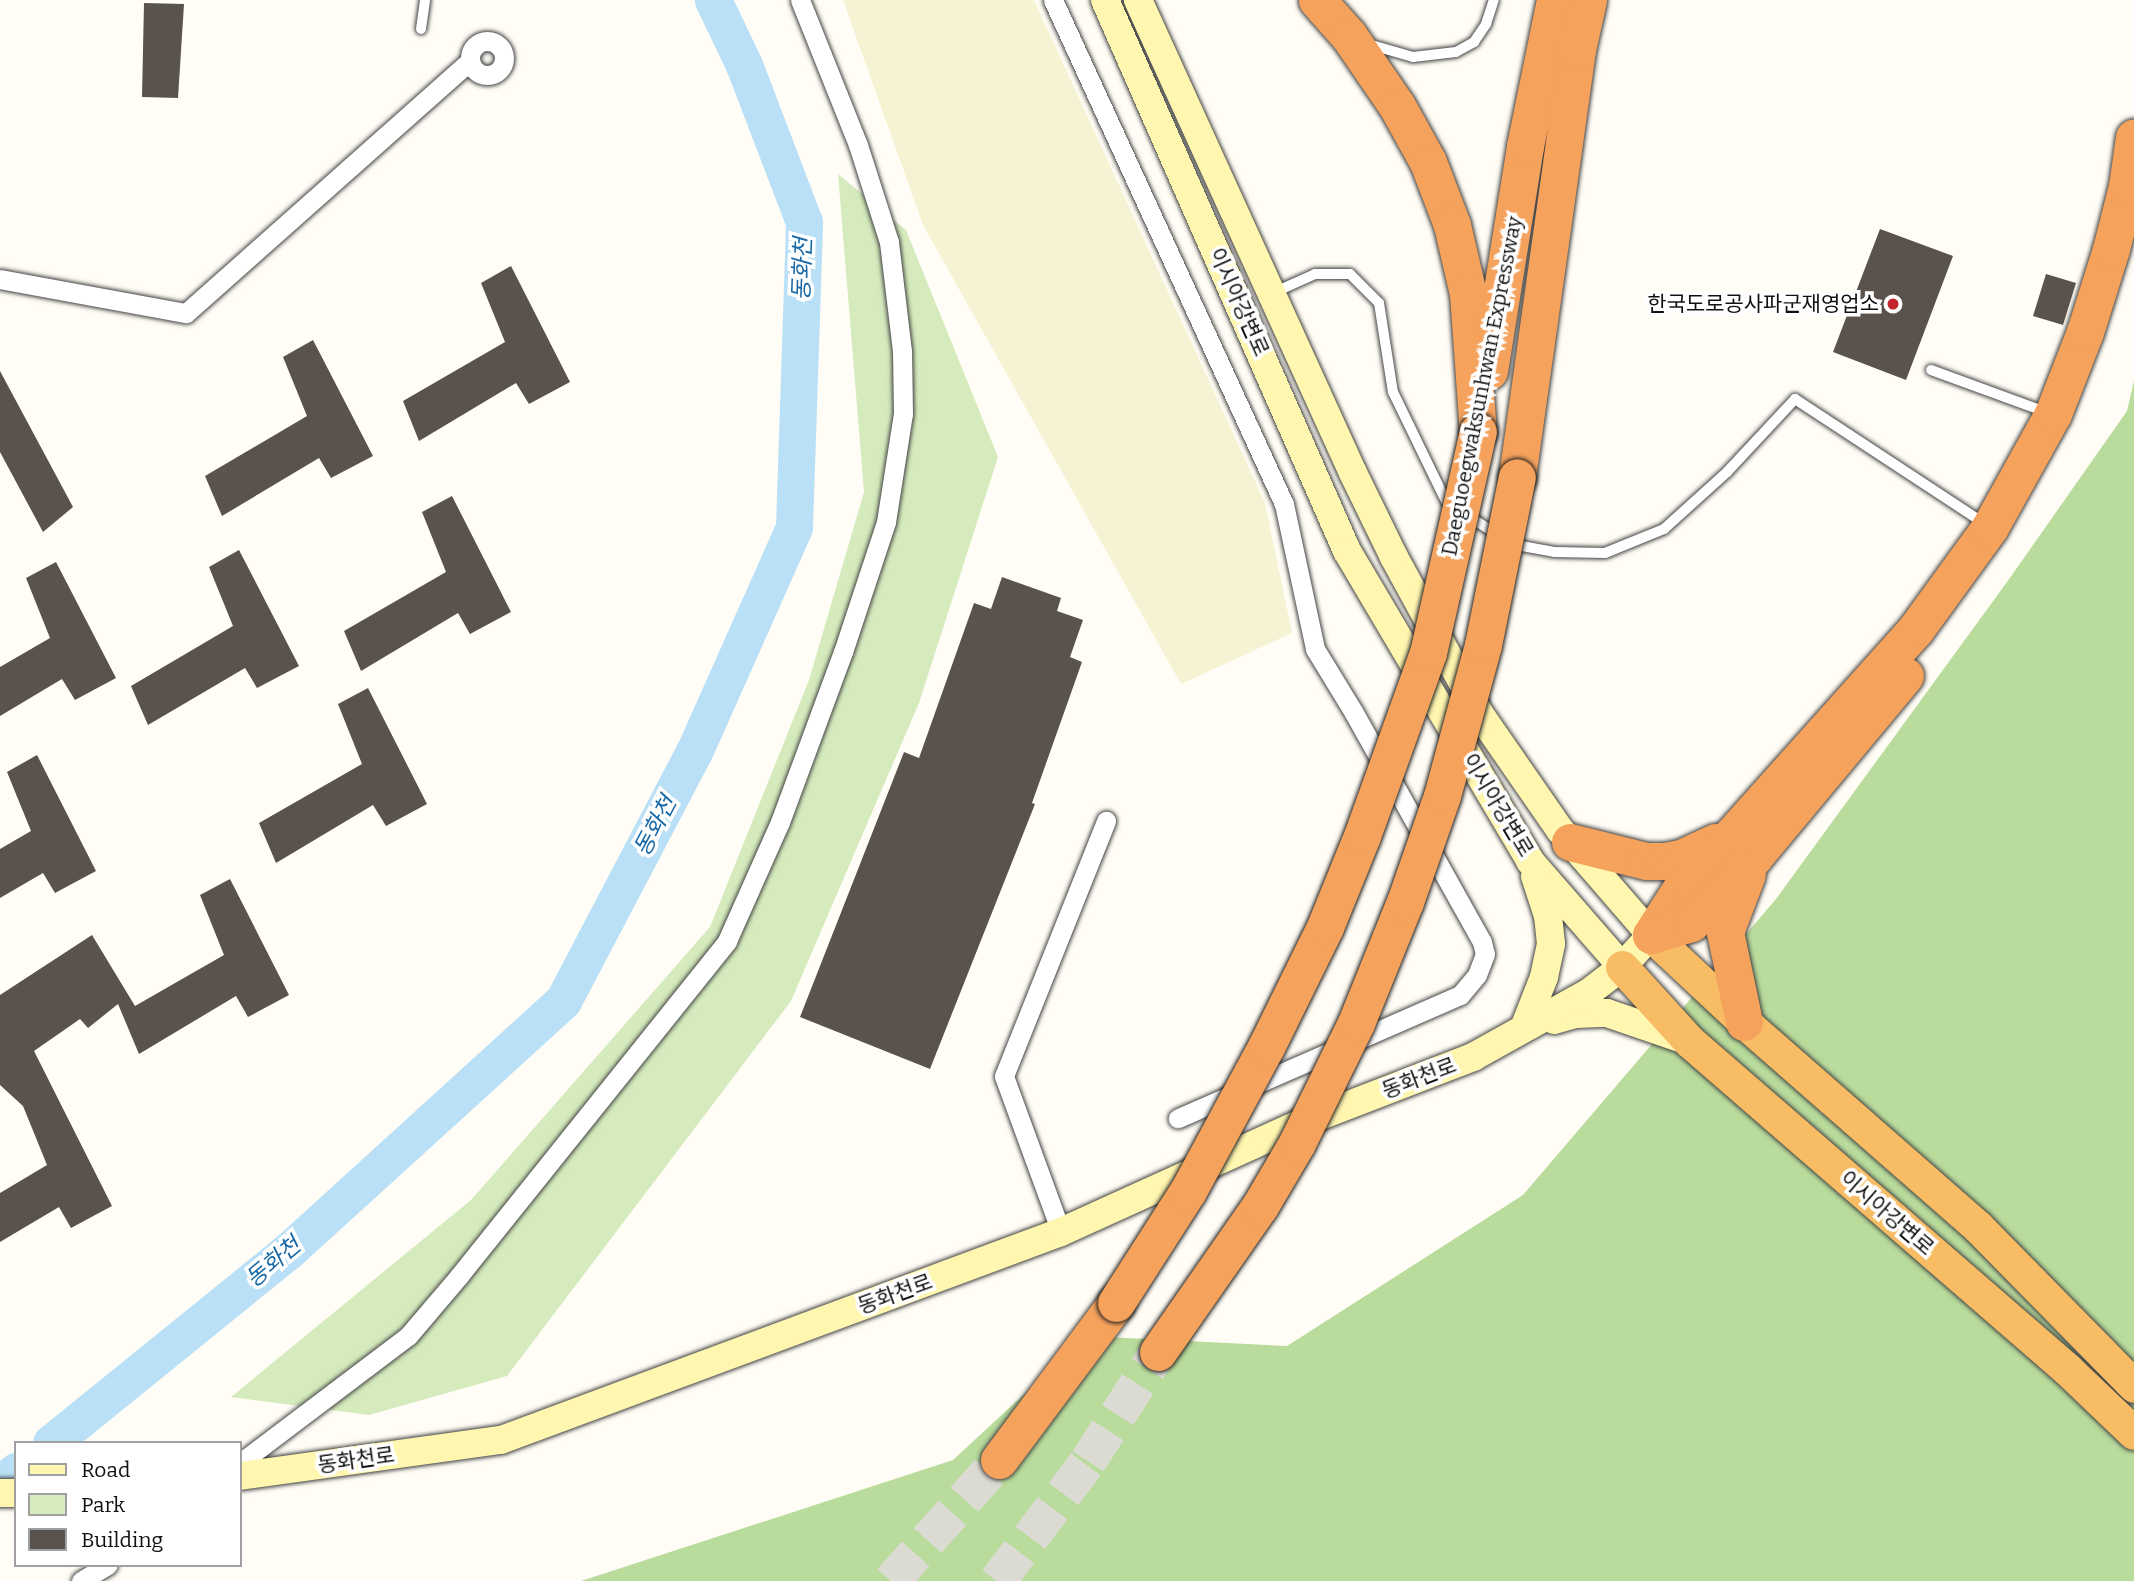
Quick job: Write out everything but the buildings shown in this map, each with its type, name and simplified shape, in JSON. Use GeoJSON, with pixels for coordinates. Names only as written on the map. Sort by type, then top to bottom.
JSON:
{"type":"FeatureCollection","features":[{"type":"Feature","properties":{"kind":"highway"},"geometry":{"type":"LineString","coordinates":[[1317,0],[1349,36],[1398,106],[1428,162],[1451,225],[1468,294],[1478,432]]}},
{"type":"Feature","properties":{"kind":"highway","name":"Daeguoegwaksunhwan Expressway"},"geometry":{"type":"LineString","coordinates":[[999,1460],[1116,1303],[1188,1191],[1266,1047],[1330,914],[1428,653],[1478,432],[1525,146],[1556,0]]}},
{"type":"Feature","properties":{"kind":"highway","name":"Daeguoegwaksunhwan Expressway"},"geometry":{"type":"LineString","coordinates":[[1158,1352],[1260,1206],[1297,1143],[1356,1023],[1405,902],[1442,796],[1483,645],[1517,477],[1577,50],[1588,0]]}},
{"type":"Feature","properties":{"kind":"highway"},"geometry":{"type":"LineString","coordinates":[[1651,934],[1691,923],[1742,847],[1916,629],[1990,527],[2053,414],[2111,249],[2127,186],[2134,138]]}},
{"type":"Feature","properties":{"kind":"highway"},"geometry":{"type":"LineString","coordinates":[[1570,842],[1646,861],[1665,861],[1742,847],[1886,701],[1970,592],[2026,508],[2084,390],[2118,292],[2134,232]]}},
{"type":"Feature","properties":{"kind":"highway"},"geometry":{"type":"LineString","coordinates":[[1742,847],[1734,901],[1726,932],[1744,1022]]}},
{"type":"Feature","properties":{"kind":"highway","name":"이시아강변로"},"geometry":{"type":"LineString","coordinates":[[1651,934],[1744,1022],[1977,1226],[2134,1386]]}},
{"type":"Feature","properties":{"kind":"highway","name":"이시아강변로"},"geometry":{"type":"LineString","coordinates":[[1622,967],[1689,1041],[2068,1370],[2134,1433]]}},
{"type":"Feature","properties":{"kind":"main road","name":"이시아강변로"},"geometry":{"type":"LineString","coordinates":[[1105,0],[1347,551],[1530,861],[1622,967]]}},
{"type":"Feature","properties":{"kind":"main road","name":"이시아강변로"},"geometry":{"type":"LineString","coordinates":[[1138,0],[1353,473],[1407,581],[1479,713],[1570,842],[1651,934]]}},
{"type":"Feature","properties":{"kind":"main road"},"geometry":{"type":"LineString","coordinates":[[1524,1028],[1544,977],[1551,944],[1548,916],[1530,861]]}},
{"type":"Feature","properties":{"kind":"main road"},"geometry":{"type":"LineString","coordinates":[[1524,1028],[1588,993],[1622,967],[1651,934]]}},
{"type":"Feature","properties":{"kind":"main road"},"geometry":{"type":"LineString","coordinates":[[1524,1028],[1575,1014],[1607,1013],[1689,1041]]}},
{"type":"Feature","properties":{"kind":"main road","name":"동화천로"},"geometry":{"type":"LineString","coordinates":[[242,1476],[501,1440],[1061,1233],[1297,1125],[1473,1057],[1524,1028]]}},
{"type":"Feature","properties":{"kind":"street"},"geometry":{"type":"LineString","coordinates":[[242,1461],[408,1336],[459,1276],[727,941],[780,822],[843,652],[886,522],[903,414],[902,351],[889,242],[858,145],[800,0]]}},
{"type":"Feature","properties":{"kind":"street"},"geometry":{"type":"LineString","coordinates":[[1053,0],[1284,504],[1315,649],[1442,870],[1482,942],[1485,954],[1477,975],[1460,995],[1178,1118]]}},
{"type":"Feature","properties":{"kind":"street"},"geometry":{"type":"LineString","coordinates":[[0,279],[186,313],[470,61]]}},
{"type":"Feature","properties":{"kind":"street"},"geometry":{"type":"LineString","coordinates":[[1061,1233],[1004,1076],[1106,821]]}},
{"type":"Feature","properties":{"kind":"street"},"geometry":{"type":"LineString","coordinates":[[81,1581],[105,1567]]}},
{"type":"Feature","properties":{"kind":"lane"},"geometry":{"type":"LineString","coordinates":[[421,29],[425,0]]}},
{"type":"Feature","properties":{"kind":"lane"},"geometry":{"type":"LineString","coordinates":[[1349,36],[1387,52],[1413,57],[1456,52],[1474,42],[1486,24],[1494,0]]}},
{"type":"Feature","properties":{"kind":"lane"},"geometry":{"type":"LineString","coordinates":[[1271,294],[1315,274],[1350,274],[1360,283],[1378,303],[1393,392],[1446,500],[1511,544],[1555,552],[1605,553],[1664,529],[1727,472],[1795,399],[1990,527]]}},
{"type":"Feature","properties":{"kind":"lane"},"geometry":{"type":"LineString","coordinates":[[1931,370],[2053,414]]}},
{"type":"Feature","properties":{"kind":"shaded area"},"geometry":{"type":"Polygon","coordinates":[[[843,0],[1034,0],[1265,503],[1292,633],[1181,684],[923,225],[843,0]]]}},
{"type":"Feature","properties":{"kind":"green space"},"geometry":{"type":"Polygon","coordinates":[[[838,174],[906,230],[998,457],[919,703],[791,1001],[507,1376],[369,1415],[231,1397],[471,1200],[710,927],[809,680],[864,492],[838,174]]]}},
{"type":"Feature","properties":{"kind":"green space"},"geometry":{"type":"Polygon","coordinates":[[[2134,381],[2134,1581],[581,1581],[953,1460],[1087,1336],[1287,1346],[1523,1195],[1776,899],[2007,582],[2127,411],[2134,381]]]}},
{"type":"Feature","properties":{"kind":"waterway","name":"동화천"},"geometry":{"type":"LineString","coordinates":[[53,1441],[286,1253],[563,1001],[694,752],[794,527],[804,222],[744,65],[713,0]]}},
{"type":"Feature","properties":{"kind":"waterway","name":"동화천"},"geometry":{"type":"LineString","coordinates":[[0,1484],[14,1473]]}},
{"type":"Feature","properties":{"kind":"tunnel"},"geometry":{"type":"LineString","coordinates":[[997,1581],[1088,1461],[1158,1352]]}},
{"type":"Feature","properties":{"kind":"tunnel"},"geometry":{"type":"LineString","coordinates":[[891,1581],[999,1460]]}},
{"type":"Feature","properties":{"kind":"place","name":"한국도로공사파군재영업소"},"geometry":{"type":"Point","coordinates":[1893,304]}}]}
